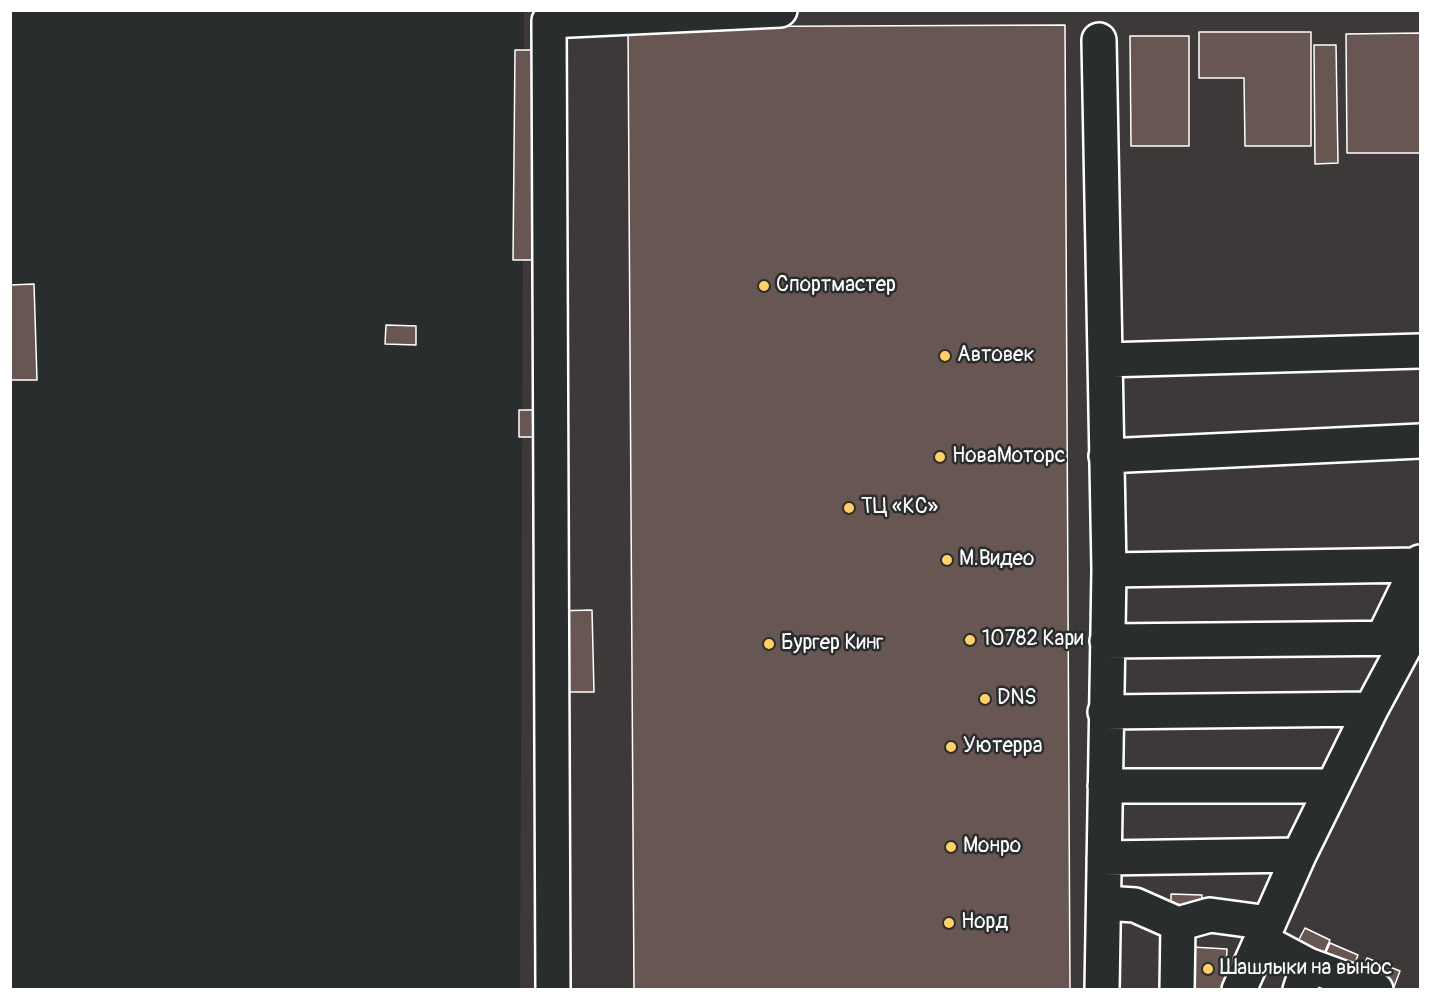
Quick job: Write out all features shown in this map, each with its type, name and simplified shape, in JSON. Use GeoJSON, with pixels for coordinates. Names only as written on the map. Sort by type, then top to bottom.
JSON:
{"type":"FeatureCollection","features":[{"type":"Feature","properties":{"kind":"lane"},"geometry":{"type":"LineString","coordinates":[[553,990],[549,21],[780,10]]}},
{"type":"Feature","properties":{"kind":"lane"},"geometry":{"type":"LineString","coordinates":[[1099,40],[1108,570],[1102,990]]}},
{"type":"Feature","properties":{"kind":"lane"},"geometry":{"type":"LineString","coordinates":[[1105,360],[1420,351]]}},
{"type":"Feature","properties":{"kind":"lane"},"geometry":{"type":"LineString","coordinates":[[1106,456],[1420,441]]}},
{"type":"Feature","properties":{"kind":"lane"},"geometry":{"type":"LineString","coordinates":[[1108,570],[1420,564],[1404,632],[1371,709],[1299,855],[1239,990]]}},
{"type":"Feature","properties":{"kind":"lane"},"geometry":{"type":"LineString","coordinates":[[1107,641],[1404,632]]}},
{"type":"Feature","properties":{"kind":"lane"},"geometry":{"type":"LineString","coordinates":[[1105,712],[1371,709]]}},
{"type":"Feature","properties":{"kind":"lane"},"geometry":{"type":"LineString","coordinates":[[1105,786],[1333,786]]}},
{"type":"Feature","properties":{"kind":"lane"},"geometry":{"type":"LineString","coordinates":[[1104,858],[1299,855]]}},
{"type":"Feature","properties":{"kind":"lane"},"geometry":{"type":"LineString","coordinates":[[1104,903],[1135,905],[1178,924],[1210,915],[1265,932],[1304,977],[1376,990]]}},
{"type":"Feature","properties":{"kind":"lane"},"geometry":{"type":"LineString","coordinates":[[1177,990],[1178,924]]}},
{"type":"Feature","properties":{"kind":"shaded area"},"geometry":{"type":"Polygon","coordinates":[[[524,11],[1420,11],[1420,989],[520,989],[524,11]]]}},
{"type":"Feature","properties":{"kind":"building","name":"ТЦ «КС»"},"geometry":{"type":"Polygon","coordinates":[[[1065,25],[1070,990],[634,990],[628,27],[1065,25]]]}},
{"type":"Feature","properties":{"kind":"building"},"geometry":{"type":"Polygon","coordinates":[[[1199,32],[1311,32],[1311,146],[1245,146],[1244,78],[1199,78],[1199,32]]]}},
{"type":"Feature","properties":{"kind":"building"},"geometry":{"type":"Polygon","coordinates":[[[1420,33],[1420,153],[1347,153],[1346,34],[1420,33]]]}},
{"type":"Feature","properties":{"kind":"building"},"geometry":{"type":"Polygon","coordinates":[[[1130,36],[1189,36],[1189,146],[1131,146],[1130,36]]]}},
{"type":"Feature","properties":{"kind":"building"},"geometry":{"type":"Polygon","coordinates":[[[1314,45],[1336,45],[1338,163],[1315,164],[1314,45]]]}},
{"type":"Feature","properties":{"kind":"building"},"geometry":{"type":"Polygon","coordinates":[[[515,50],[536,50],[534,260],[513,260],[515,50]]]}},
{"type":"Feature","properties":{"kind":"building"},"geometry":{"type":"Polygon","coordinates":[[[34,284],[37,380],[10,380],[10,285],[34,284]]]}},
{"type":"Feature","properties":{"kind":"building"},"geometry":{"type":"Polygon","coordinates":[[[386,325],[416,326],[416,345],[385,344],[386,325]]]}},
{"type":"Feature","properties":{"kind":"building"},"geometry":{"type":"Polygon","coordinates":[[[519,410],[538,410],[537,437],[519,437],[519,410]]]}},
{"type":"Feature","properties":{"kind":"building"},"geometry":{"type":"Polygon","coordinates":[[[592,610],[594,692],[556,692],[555,611],[592,610]]]}},
{"type":"Feature","properties":{"kind":"building"},"geometry":{"type":"Polygon","coordinates":[[[1171,894],[1202,895],[1201,910],[1171,909],[1171,894]]]}},
{"type":"Feature","properties":{"kind":"building"},"geometry":{"type":"Polygon","coordinates":[[[1305,928],[1330,940],[1322,958],[1296,945],[1305,928]]]}},
{"type":"Feature","properties":{"kind":"building"},"geometry":{"type":"Polygon","coordinates":[[[1330,943],[1358,955],[1353,968],[1324,957],[1330,943]]]}},
{"type":"Feature","properties":{"kind":"building","name":"Шашлыки на вынос"},"geometry":{"type":"Polygon","coordinates":[[[1192,947],[1227,949],[1225,990],[1190,989],[1192,947]]]}},
{"type":"Feature","properties":{"kind":"building"},"geometry":{"type":"Polygon","coordinates":[[[1367,958],[1400,971],[1394,987],[1360,974],[1367,958]]]}},
{"type":"Feature","properties":{"kind":"place","name":"Спортмастер"},"geometry":{"type":"Point","coordinates":[764,286]}},
{"type":"Feature","properties":{"kind":"place","name":"Автовек"},"geometry":{"type":"Point","coordinates":[945,356]}},
{"type":"Feature","properties":{"kind":"place","name":"НоваМоторс"},"geometry":{"type":"Point","coordinates":[940,457]}},
{"type":"Feature","properties":{"kind":"place","name":"ТЦ «КС»"},"geometry":{"type":"Point","coordinates":[849,508]}},
{"type":"Feature","properties":{"kind":"place","name":"М.Видео"},"geometry":{"type":"Point","coordinates":[947,560]}},
{"type":"Feature","properties":{"kind":"place","name":"10782 Кари"},"geometry":{"type":"Point","coordinates":[970,640]}},
{"type":"Feature","properties":{"kind":"place","name":"Бургер Кинг"},"geometry":{"type":"Point","coordinates":[769,644]}},
{"type":"Feature","properties":{"kind":"place","name":"DNS"},"geometry":{"type":"Point","coordinates":[985,699]}},
{"type":"Feature","properties":{"kind":"place","name":"Уютерра"},"geometry":{"type":"Point","coordinates":[951,747]}},
{"type":"Feature","properties":{"kind":"place","name":"Монро"},"geometry":{"type":"Point","coordinates":[951,847]}},
{"type":"Feature","properties":{"kind":"place","name":"Норд"},"geometry":{"type":"Point","coordinates":[949,923]}},
{"type":"Feature","properties":{"kind":"place","name":"Шашлыки на вынос"},"geometry":{"type":"Point","coordinates":[1208,969]}}]}
